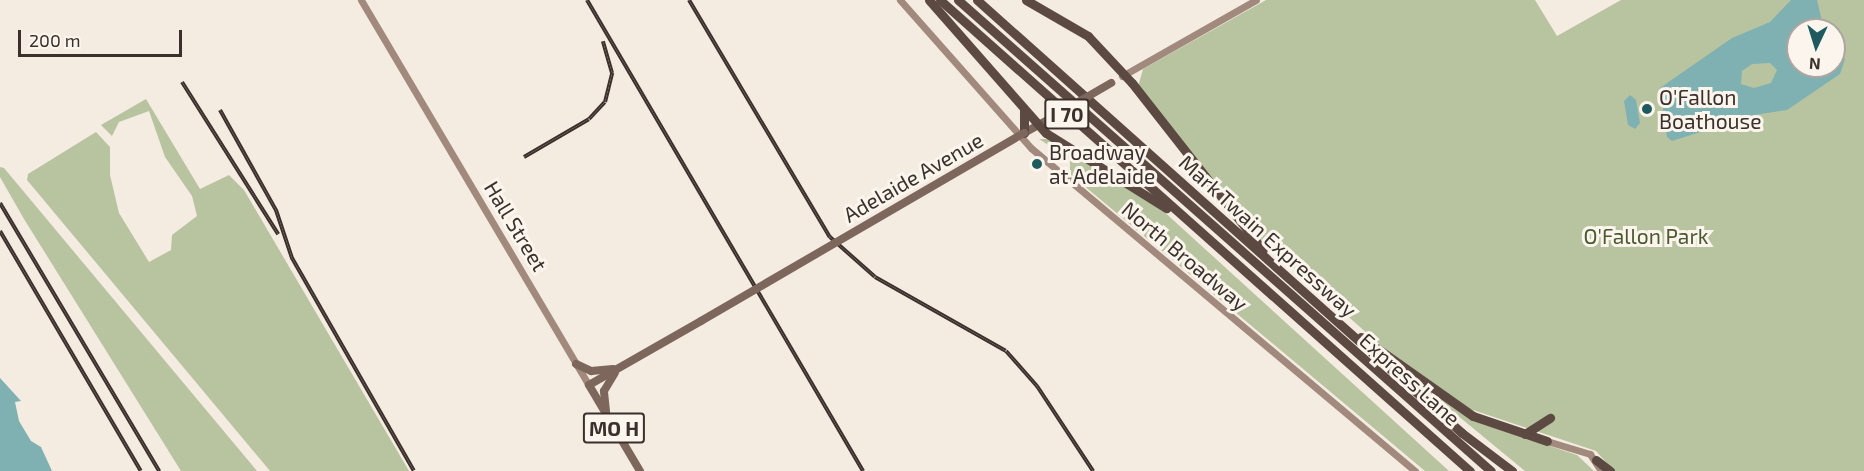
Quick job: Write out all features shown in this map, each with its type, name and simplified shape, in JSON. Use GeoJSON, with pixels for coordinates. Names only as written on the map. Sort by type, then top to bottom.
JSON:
{"type":"FeatureCollection","features":[{"type":"Feature","properties":{"kind":"highway"},"geometry":{"type":"LineString","coordinates":[[929,0],[1039,125],[1195,228]]}},
{"type":"Feature","properties":{"kind":"highway","name":"Mark Twain Expressway"},"geometry":{"type":"LineString","coordinates":[[940,0],[1470,471]]}},
{"type":"Feature","properties":{"kind":"highway","name":"Express Lane"},"geometry":{"type":"LineString","coordinates":[[958,0],[1491,471]]}},
{"type":"Feature","properties":{"kind":"highway","name":"Mark Twain Expressway"},"geometry":{"type":"LineString","coordinates":[[977,0],[1332,317],[1512,471]]}},
{"type":"Feature","properties":{"kind":"highway"},"geometry":{"type":"LineString","coordinates":[[1026,0],[1088,36],[1273,265]]}},
{"type":"Feature","properties":{"kind":"highway"},"geometry":{"type":"LineString","coordinates":[[1024,110],[1024,133]]}},
{"type":"Feature","properties":{"kind":"highway"},"geometry":{"type":"LineString","coordinates":[[1332,317],[1456,406],[1522,434],[1547,441]]}},
{"type":"Feature","properties":{"kind":"highway"},"geometry":{"type":"LineString","coordinates":[[1522,434],[1543,427],[1550,418]]}},
{"type":"Feature","properties":{"kind":"highway"},"geometry":{"type":"LineString","coordinates":[[1435,442],[1458,471]]}},
{"type":"Feature","properties":{"kind":"highway"},"geometry":{"type":"LineString","coordinates":[[1596,460],[1610,471]]}},
{"type":"Feature","properties":{"kind":"main road","name":"Hall Street"},"geometry":{"type":"LineString","coordinates":[[361,0],[640,471]]}},
{"type":"Feature","properties":{"kind":"main road","name":"North Broadway"},"geometry":{"type":"LineString","coordinates":[[900,0],[1031,148],[1415,471]]}},
{"type":"Feature","properties":{"kind":"main road","name":"Adelaide Avenue"},"geometry":{"type":"LineString","coordinates":[[589,385],[1256,0]]}},
{"type":"Feature","properties":{"kind":"main road"},"geometry":{"type":"LineString","coordinates":[[576,364],[591,371],[618,369]]}},
{"type":"Feature","properties":{"kind":"main road"},"geometry":{"type":"LineString","coordinates":[[608,417],[604,391],[618,369]]}},
{"type":"Feature","properties":{"kind":"main road"},"geometry":{"type":"LineString","coordinates":[[1547,441],[1581,450],[1596,460],[1601,471]]}},
{"type":"Feature","properties":{"kind":"green space","name":"O'Fallon Park"},"geometry":{"type":"Polygon","coordinates":[[[1266,0],[1535,0],[1557,36],[1621,0],[1864,0],[1864,471],[1614,471],[1596,451],[1464,407],[1387,351],[1262,240],[1138,87],[1143,69],[1266,0]]]}},
{"type":"Feature","properties":{"kind":"green space"},"geometry":{"type":"Polygon","coordinates":[[[146,99],[200,189],[229,175],[244,190],[409,471],[270,471],[27,180],[28,174],[96,132],[110,147],[110,175],[119,213],[149,262],[171,250],[172,235],[197,216],[192,196],[165,157],[149,111],[119,122],[112,136],[101,125],[146,99]]]}},
{"type":"Feature","properties":{"kind":"green space"},"geometry":{"type":"Polygon","coordinates":[[[1039,139],[1049,139],[1161,209],[1449,471],[1425,471],[1070,174],[1070,159],[1039,139]]]}},
{"type":"Feature","properties":{"kind":"green space"},"geometry":{"type":"Polygon","coordinates":[[[0,167],[4,168],[257,471],[181,471],[24,219],[0,177],[0,167]]]}},
{"type":"Feature","properties":{"kind":"green space"},"geometry":{"type":"Polygon","coordinates":[[[1400,368],[1474,421],[1577,455],[1594,471],[1525,471],[1400,368]]]}},
{"type":"Feature","properties":{"kind":"water"},"geometry":{"type":"Polygon","coordinates":[[[1791,0],[1817,0],[1821,18],[1786,18],[1786,78],[1834,78],[1787,110],[1754,115],[1672,141],[1667,137],[1660,88],[1732,38],[1770,22],[1791,0]],[[1770,63],[1752,64],[1742,71],[1741,84],[1754,88],[1771,83],[1777,70],[1770,63]]]}},
{"type":"Feature","properties":{"kind":"water"},"geometry":{"type":"Polygon","coordinates":[[[1630,95],[1636,100],[1640,123],[1635,129],[1628,125],[1624,101],[1630,95]]]}},
{"type":"Feature","properties":{"kind":"water"},"geometry":{"type":"Polygon","coordinates":[[[0,378],[21,401],[15,402],[19,421],[31,441],[41,447],[52,471],[0,471],[0,378]]]}},
{"type":"Feature","properties":{"kind":"railway"},"geometry":{"type":"LineString","coordinates":[[587,0],[863,471]]}},
{"type":"Feature","properties":{"kind":"railway"},"geometry":{"type":"LineString","coordinates":[[689,0],[830,237],[875,277],[1006,351],[1037,386],[1093,471]]}},
{"type":"Feature","properties":{"kind":"railway"},"geometry":{"type":"LineString","coordinates":[[524,157],[589,119],[605,102],[612,73],[603,41]]}},
{"type":"Feature","properties":{"kind":"railway"},"geometry":{"type":"LineString","coordinates":[[182,82],[278,234]]}},
{"type":"Feature","properties":{"kind":"railway"},"geometry":{"type":"LineString","coordinates":[[220,110],[276,210],[292,258],[414,471]]}},
{"type":"Feature","properties":{"kind":"railway"},"geometry":{"type":"LineString","coordinates":[[0,203],[159,471]]}},
{"type":"Feature","properties":{"kind":"railway"},"geometry":{"type":"LineString","coordinates":[[0,231],[141,471]]}},
{"type":"Feature","properties":{"kind":"place","name":"O'Fallon Boathouse"},"geometry":{"type":"Point","coordinates":[1647,109]}},
{"type":"Feature","properties":{"kind":"place","name":"Broadway at Adelaide"},"geometry":{"type":"Point","coordinates":[1037,164]}}]}
